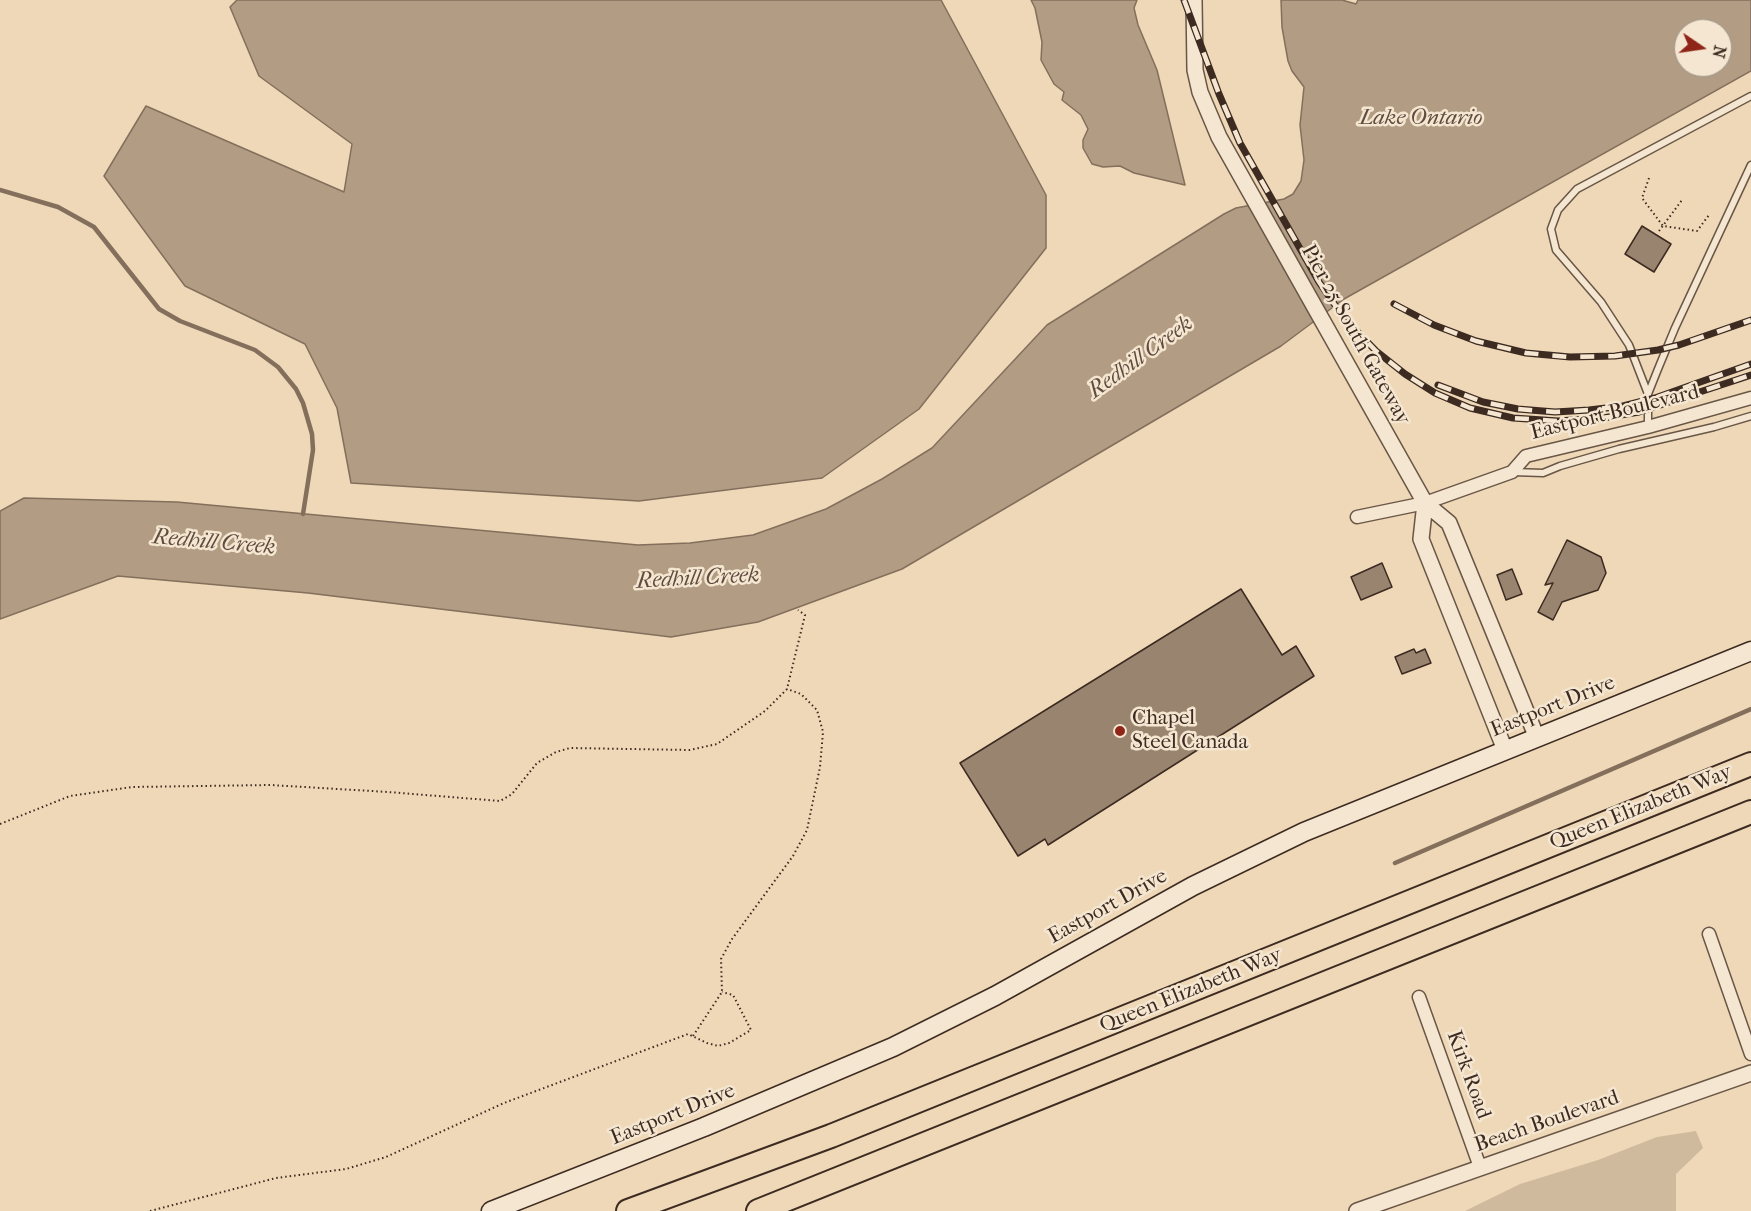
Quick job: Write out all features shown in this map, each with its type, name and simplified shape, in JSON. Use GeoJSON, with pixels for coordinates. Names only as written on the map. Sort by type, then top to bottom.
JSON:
{"type":"FeatureCollection","features":[{"type":"Feature","properties":{"kind":"highway","name":"Queen Elizabeth Way"},"geometry":{"type":"LineString","coordinates":[[628,1211],[831,1136],[1751,764]]}},
{"type":"Feature","properties":{"kind":"highway","name":"Queen Elizabeth Way"},"geometry":{"type":"LineString","coordinates":[[758,1211],[1751,812]]}},
{"type":"Feature","properties":{"kind":"main road","name":"Eastport Drive"},"geometry":{"type":"LineString","coordinates":[[490,1211],[725,1119],[893,1047],[994,996],[1193,885],[1323,824],[1751,651]]}},
{"type":"Feature","properties":{"kind":"street","name":"Pier 25 South Gateway"},"geometry":{"type":"LineString","coordinates":[[1194,0],[1195,70],[1200,92],[1219,137],[1425,503],[1449,523],[1537,738]]}},
{"type":"Feature","properties":{"kind":"street","name":"Eastport Boulevard"},"geometry":{"type":"LineString","coordinates":[[1357,517],[1425,503],[1512,472],[1526,456],[1648,427],[1751,398]]}},
{"type":"Feature","properties":{"kind":"street"},"geometry":{"type":"LineString","coordinates":[[1425,503],[1421,538],[1505,750]]}},
{"type":"Feature","properties":{"kind":"street"},"geometry":{"type":"LineString","coordinates":[[1709,934],[1751,1054]]}},
{"type":"Feature","properties":{"kind":"street","name":"Kirk Road"},"geometry":{"type":"LineString","coordinates":[[1419,997],[1480,1167]]}},
{"type":"Feature","properties":{"kind":"street","name":"Beach Boulevard"},"geometry":{"type":"LineString","coordinates":[[1357,1211],[1751,1073]]}},
{"type":"Feature","properties":{"kind":"lane"},"geometry":{"type":"LineString","coordinates":[[1648,427],[1648,394],[1629,345],[1601,302],[1556,250],[1551,229],[1558,210],[1577,189],[1751,96]]}},
{"type":"Feature","properties":{"kind":"lane"},"geometry":{"type":"LineString","coordinates":[[1648,394],[1675,328],[1751,165]]}},
{"type":"Feature","properties":{"kind":"lane"},"geometry":{"type":"LineString","coordinates":[[1512,472],[1543,473],[1619,449],[1751,416]]}},
{"type":"Feature","properties":{"kind":"path"},"geometry":{"type":"LineString","coordinates":[[1649,178],[1642,198],[1663,225],[1697,231],[1709,215]]}},
{"type":"Feature","properties":{"kind":"path"},"geometry":{"type":"LineString","coordinates":[[1659,231],[1682,200]]}},
{"type":"Feature","properties":{"kind":"path"},"geometry":{"type":"LineString","coordinates":[[0,824],[70,796],[132,787],[271,785],[500,801],[513,794],[537,763],[556,752],[570,748],[690,750],[717,744],[765,711],[787,689],[805,615],[798,610]]}},
{"type":"Feature","properties":{"kind":"path"},"geometry":{"type":"LineString","coordinates":[[693,1036],[722,992],[721,959],[732,939],[793,856],[807,830],[820,768],[823,732],[817,710],[801,694],[787,689]]}},
{"type":"Feature","properties":{"kind":"path"},"geometry":{"type":"LineString","coordinates":[[150,1211],[276,1178],[346,1169],[386,1157],[504,1103],[688,1034],[718,1046],[729,1043],[751,1030],[733,994],[722,992]]}},
{"type":"Feature","properties":{"kind":"shaded area"},"geometry":{"type":"Polygon","coordinates":[[[1696,1131],[1703,1148],[1676,1174],[1676,1211],[1465,1211],[1520,1184],[1598,1160],[1657,1137],[1696,1131]]]}},
{"type":"Feature","properties":{"kind":"water"},"geometry":{"type":"Polygon","coordinates":[[[237,0],[941,0],[1046,195],[1046,248],[919,409],[822,478],[639,501],[351,483],[337,408],[305,344],[185,286],[104,176],[146,106],[344,192],[352,144],[259,76],[230,7],[237,0]]]}},
{"type":"Feature","properties":{"kind":"water"},"geometry":{"type":"Polygon","coordinates":[[[1031,0],[1137,0],[1134,8],[1138,25],[1157,70],[1185,185],[1134,173],[1120,166],[1103,167],[1092,164],[1083,148],[1083,140],[1088,129],[1081,115],[1062,100],[1064,92],[1054,84],[1041,60],[1042,42],[1035,8],[1031,0]]]}},
{"type":"Feature","properties":{"kind":"water"},"geometry":{"type":"Polygon","coordinates":[[[1281,0],[1342,0],[1356,4],[1358,0],[1751,0],[1751,71],[1344,299],[1281,346],[902,569],[758,622],[671,637],[308,593],[118,576],[0,619],[0,511],[24,498],[177,502],[638,545],[690,543],[753,535],[826,509],[882,479],[932,448],[1047,325],[1224,214],[1236,208],[1284,199],[1293,194],[1301,181],[1304,160],[1300,125],[1304,87],[1292,71],[1282,27],[1281,0]]]}},
{"type":"Feature","properties":{"kind":"building"},"geometry":{"type":"Polygon","coordinates":[[[1642,226],[1671,244],[1654,272],[1625,254],[1642,226]]]}},
{"type":"Feature","properties":{"kind":"building"},"geometry":{"type":"Polygon","coordinates":[[[1567,540],[1601,557],[1606,573],[1598,590],[1562,602],[1553,620],[1538,612],[1553,583],[1545,585],[1567,540]]]}},
{"type":"Feature","properties":{"kind":"building"},"geometry":{"type":"Polygon","coordinates":[[[1382,563],[1392,587],[1361,600],[1351,577],[1382,563]]]}},
{"type":"Feature","properties":{"kind":"building"},"geometry":{"type":"Polygon","coordinates":[[[1512,569],[1522,594],[1506,600],[1497,575],[1512,569]]]}},
{"type":"Feature","properties":{"kind":"building","name":"Chapel Steel Canada"},"geometry":{"type":"Polygon","coordinates":[[[1241,589],[1282,655],[1296,646],[1314,676],[1048,845],[1045,839],[1018,856],[960,763],[1241,589]]]}},
{"type":"Feature","properties":{"kind":"building"},"geometry":{"type":"Polygon","coordinates":[[[1414,649],[1416,653],[1425,649],[1431,663],[1402,674],[1395,657],[1414,649]]]}},
{"type":"Feature","properties":{"kind":"waterway"},"geometry":{"type":"LineString","coordinates":[[0,190],[58,207],[94,227],[159,309],[180,321],[255,350],[278,367],[296,389],[303,403],[312,434],[313,450],[303,514]]}},
{"type":"Feature","properties":{"kind":"waterway"},"geometry":{"type":"LineString","coordinates":[[1395,863],[1751,709]]}},
{"type":"Feature","properties":{"kind":"railway"},"geometry":{"type":"LineString","coordinates":[[1184,0],[1240,143],[1319,282],[1344,318],[1376,351],[1405,374],[1435,393],[1470,408],[1513,418],[1558,421],[1603,418],[1639,412],[1751,375]]}},
{"type":"Feature","properties":{"kind":"railway"},"geometry":{"type":"LineString","coordinates":[[1394,304],[1434,325],[1476,341],[1526,353],[1570,357],[1615,356],[1658,350],[1751,320]]}},
{"type":"Feature","properties":{"kind":"railway"},"geometry":{"type":"LineString","coordinates":[[1438,385],[1483,402],[1518,409],[1555,412],[1589,410],[1623,406],[1655,398],[1751,364]]}},
{"type":"Feature","properties":{"kind":"place","name":"Chapel Steel Canada"},"geometry":{"type":"Point","coordinates":[1120,731]}},
{"type":"Feature","properties":{"kind":"water label","name":"Lake Ontario"},"geometry":{"type":"Point","coordinates":[1421,119]}},
{"type":"Feature","properties":{"kind":"water label","name":"Redhill Creek"},"geometry":{"type":"Point","coordinates":[1141,358]}},
{"type":"Feature","properties":{"kind":"water label","name":"Redhill Creek"},"geometry":{"type":"Point","coordinates":[214,543]}},
{"type":"Feature","properties":{"kind":"water label","name":"Redhill Creek"},"geometry":{"type":"Point","coordinates":[698,579]}}]}
